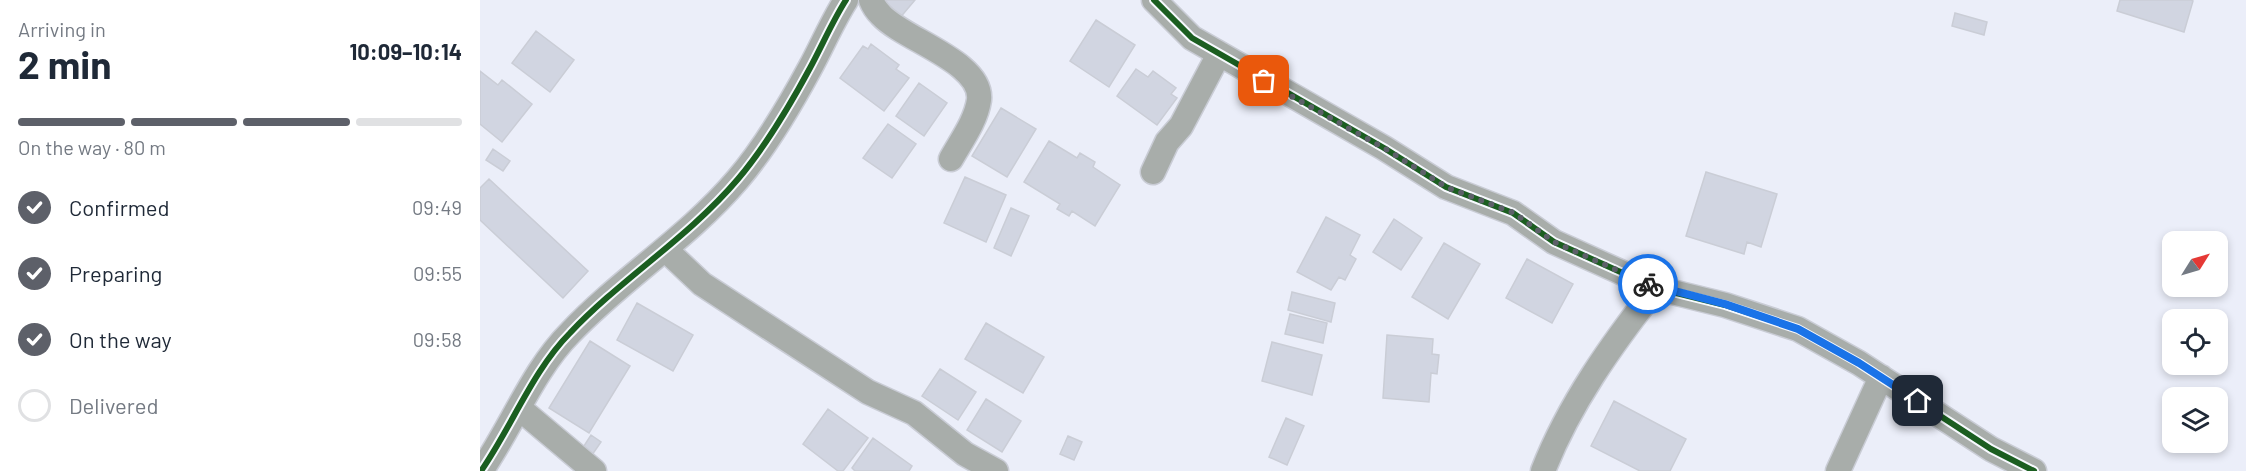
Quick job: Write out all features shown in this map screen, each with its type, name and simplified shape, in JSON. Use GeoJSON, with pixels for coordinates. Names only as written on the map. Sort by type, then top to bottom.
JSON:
{"type":"FeatureCollection","features":[{"type":"Feature","properties":{"kind":"street"},"geometry":{"type":"LineString","coordinates":[[482,471],[534,382],[568,334],[616,290],[706,215],[739,179],[773,132],[846,0]]}},
{"type":"Feature","properties":{"kind":"street"},"geometry":{"type":"LineString","coordinates":[[871,0],[881,16],[905,34],[959,65],[975,80],[979,98],[976,113],[951,159]]}},
{"type":"Feature","properties":{"kind":"street"},"geometry":{"type":"LineString","coordinates":[[1154,0],[1192,38],[1384,148],[1446,187],[1514,213],[1554,242],[1656,288],[1725,304],[1798,329],[1881,377],[1991,449],[2034,471]]}},
{"type":"Feature","properties":{"kind":"street"},"geometry":{"type":"LineString","coordinates":[[1153,172],[1167,142],[1181,126],[1219,54]]}},
{"type":"Feature","properties":{"kind":"street"},"geometry":{"type":"LineString","coordinates":[[666,250],[702,284],[868,392],[914,413],[965,454],[996,471]]}},
{"type":"Feature","properties":{"kind":"street"},"geometry":{"type":"LineString","coordinates":[[1542,471],[1553,444],[1608,351],[1656,288]]}},
{"type":"Feature","properties":{"kind":"street"},"geometry":{"type":"LineString","coordinates":[[1838,471],[1881,377]]}},
{"type":"Feature","properties":{"kind":"street"},"geometry":{"type":"LineString","coordinates":[[519,408],[594,471]]}},
{"type":"Feature","properties":{"kind":"building"},"geometry":{"type":"Polygon","coordinates":[[[878,0],[915,0],[899,19],[878,0]]]}},
{"type":"Feature","properties":{"kind":"building"},"geometry":{"type":"Polygon","coordinates":[[[2120,0],[2193,1],[2184,32],[2117,11],[2120,0]]]}},
{"type":"Feature","properties":{"kind":"building"},"geometry":{"type":"Polygon","coordinates":[[[1955,13],[1987,22],[1984,35],[1952,26],[1955,13]]]}},
{"type":"Feature","properties":{"kind":"building"},"geometry":{"type":"Polygon","coordinates":[[[1096,20],[1135,45],[1109,87],[1070,61],[1096,20]]]}},
{"type":"Feature","properties":{"kind":"building"},"geometry":{"type":"Polygon","coordinates":[[[536,31],[574,60],[550,92],[512,63],[536,31]]]}},
{"type":"Feature","properties":{"kind":"building"},"geometry":{"type":"Polygon","coordinates":[[[871,44],[899,65],[896,69],[909,78],[884,111],[840,78],[863,46],[868,49],[871,44]]]}},
{"type":"Feature","properties":{"kind":"building"},"geometry":{"type":"Polygon","coordinates":[[[1136,69],[1148,77],[1153,71],[1176,88],[1171,94],[1177,98],[1157,125],[1117,96],[1136,69]]]}},
{"type":"Feature","properties":{"kind":"building"},"geometry":{"type":"Polygon","coordinates":[[[480,71],[498,85],[502,80],[532,104],[502,142],[480,124],[480,71]]]}},
{"type":"Feature","properties":{"kind":"building"},"geometry":{"type":"Polygon","coordinates":[[[919,83],[947,103],[924,136],[896,116],[919,83]]]}},
{"type":"Feature","properties":{"kind":"building"},"geometry":{"type":"Polygon","coordinates":[[[1001,108],[1036,129],[1007,177],[972,156],[1001,108]]]}},
{"type":"Feature","properties":{"kind":"building"},"geometry":{"type":"Polygon","coordinates":[[[888,124],[916,144],[892,178],[863,158],[888,124]]]}},
{"type":"Feature","properties":{"kind":"building"},"geometry":{"type":"Polygon","coordinates":[[[1049,141],[1077,158],[1080,153],[1095,162],[1093,167],[1120,185],[1095,226],[1072,211],[1069,216],[1057,209],[1060,204],[1024,182],[1049,141]]]}},
{"type":"Feature","properties":{"kind":"building"},"geometry":{"type":"Polygon","coordinates":[[[493,149],[510,161],[503,171],[486,160],[493,149]]]}},
{"type":"Feature","properties":{"kind":"building"},"geometry":{"type":"Polygon","coordinates":[[[1706,172],[1777,194],[1761,247],[1747,242],[1744,254],[1686,236],[1706,172]]]}},
{"type":"Feature","properties":{"kind":"building"},"geometry":{"type":"Polygon","coordinates":[[[965,177],[1006,195],[986,242],[944,223],[965,177]]]}},
{"type":"Feature","properties":{"kind":"building"},"geometry":{"type":"Polygon","coordinates":[[[489,179],[588,271],[563,298],[480,220],[480,188],[489,179]]]}},
{"type":"Feature","properties":{"kind":"building"},"geometry":{"type":"Polygon","coordinates":[[[1011,208],[1029,216],[1011,256],[994,248],[1011,208]]]}},
{"type":"Feature","properties":{"kind":"building"},"geometry":{"type":"Polygon","coordinates":[[[1326,217],[1360,235],[1350,255],[1356,259],[1345,280],[1339,277],[1331,290],[1297,272],[1326,217]]]}},
{"type":"Feature","properties":{"kind":"building"},"geometry":{"type":"Polygon","coordinates":[[[1394,219],[1422,238],[1401,270],[1373,252],[1394,219]]]}},
{"type":"Feature","properties":{"kind":"building"},"geometry":{"type":"Polygon","coordinates":[[[1444,243],[1480,264],[1448,319],[1412,297],[1444,243]]]}},
{"type":"Feature","properties":{"kind":"building"},"geometry":{"type":"Polygon","coordinates":[[[1527,259],[1573,284],[1552,323],[1506,298],[1527,259]]]}},
{"type":"Feature","properties":{"kind":"building"},"geometry":{"type":"Polygon","coordinates":[[[1292,292],[1335,303],[1331,322],[1288,310],[1292,292]]]}},
{"type":"Feature","properties":{"kind":"building"},"geometry":{"type":"Polygon","coordinates":[[[637,303],[693,335],[673,371],[617,340],[637,303]]]}},
{"type":"Feature","properties":{"kind":"building"},"geometry":{"type":"Polygon","coordinates":[[[1290,314],[1327,323],[1323,343],[1285,334],[1290,314]]]}},
{"type":"Feature","properties":{"kind":"building"},"geometry":{"type":"Polygon","coordinates":[[[986,323],[1044,357],[1023,393],[965,359],[986,323]]]}},
{"type":"Feature","properties":{"kind":"building"},"geometry":{"type":"Polygon","coordinates":[[[1387,335],[1433,339],[1432,354],[1439,355],[1437,374],[1431,373],[1429,402],[1383,398],[1387,335]]]}},
{"type":"Feature","properties":{"kind":"building"},"geometry":{"type":"Polygon","coordinates":[[[590,341],[630,366],[589,433],[549,408],[590,341]]]}},
{"type":"Feature","properties":{"kind":"building"},"geometry":{"type":"Polygon","coordinates":[[[1272,342],[1322,355],[1312,395],[1262,381],[1272,342]]]}},
{"type":"Feature","properties":{"kind":"building"},"geometry":{"type":"Polygon","coordinates":[[[940,369],[976,392],[958,420],[922,396],[940,369]]]}},
{"type":"Feature","properties":{"kind":"building"},"geometry":{"type":"Polygon","coordinates":[[[986,399],[1021,421],[1002,452],[967,430],[986,399]]]}},
{"type":"Feature","properties":{"kind":"building"},"geometry":{"type":"Polygon","coordinates":[[[1614,401],[1686,439],[1670,471],[1640,471],[1591,446],[1614,401]]]}},
{"type":"Feature","properties":{"kind":"building"},"geometry":{"type":"Polygon","coordinates":[[[828,409],[868,438],[843,471],[838,471],[803,444],[828,409]]]}},
{"type":"Feature","properties":{"kind":"building"},"geometry":{"type":"Polygon","coordinates":[[[1286,418],[1304,426],[1287,465],[1269,457],[1286,418]]]}},
{"type":"Feature","properties":{"kind":"building"},"geometry":{"type":"Polygon","coordinates":[[[591,435],[601,442],[592,455],[582,449],[591,435]]]}},
{"type":"Feature","properties":{"kind":"building"},"geometry":{"type":"Polygon","coordinates":[[[1068,436],[1082,442],[1074,460],[1060,454],[1068,436]]]}},
{"type":"Feature","properties":{"kind":"building"},"geometry":{"type":"Polygon","coordinates":[[[873,438],[912,466],[909,471],[855,471],[852,468],[873,438]]]}},
{"type":"Feature","properties":{"kind":"cycle path"},"geometry":{"type":"LineString","coordinates":[[481,471],[533,382],[570,333],[611,294],[698,220],[738,179],[768,140],[785,112],[846,0]]}},
{"type":"Feature","properties":{"kind":"cycle path"},"geometry":{"type":"LineString","coordinates":[[1154,0],[1192,38],[1384,148],[1446,187],[1513,213],[1554,242],[1656,288],[1725,305],[1798,329],[1859,363],[1991,449],[2034,471]]}},
{"type":"Feature","properties":{"kind":"way so far"},"geometry":{"type":"LineString","coordinates":[[1264,81],[1384,148],[1446,187],[1514,213],[1554,242],[1648,284]]}},
{"type":"Feature","properties":{"kind":"route"},"geometry":{"type":"LineString","coordinates":[[1648,284],[1656,288],[1725,304],[1798,329],[1859,363],[1918,401]]}}]}
